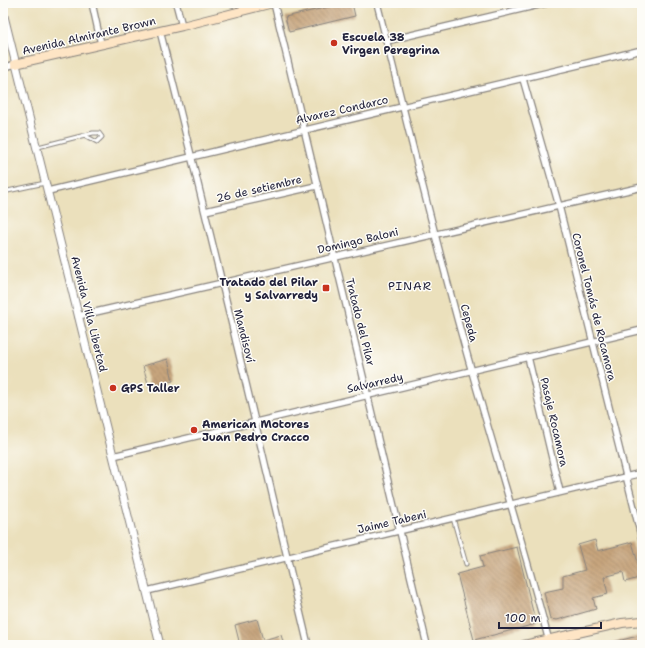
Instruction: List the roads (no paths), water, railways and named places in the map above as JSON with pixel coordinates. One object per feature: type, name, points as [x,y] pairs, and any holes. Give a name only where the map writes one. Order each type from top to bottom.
[{"type":"main road","name":"Avenida Almirante Brown","points":[[15,64],[182,26],[270,3]]},
{"type":"main road","points":[[524,645],[549,642],[622,623],[642,615]]},
{"type":"main road","points":[[622,623],[642,622]]},
{"type":"street","points":[[92,3],[101,44]]},
{"type":"street","points":[[176,3],[182,26]]},
{"type":"street","name":"Tratado del Pilar","points":[[270,3],[303,130],[368,395],[427,645]]},
{"type":"street","name":"Cepeda","points":[[377,3],[402,106],[472,372],[512,505],[549,642]]},
{"type":"street","points":[[386,40],[520,6],[547,3]]},
{"type":"street","name":"Avenida Villa Libertad","points":[[3,12],[44,183],[48,191],[160,645]]},
{"type":"street","name":"Mandisoví","points":[[160,31],[192,156],[308,645]]},
{"type":"street","name":"Alvarez Condarco","points":[[48,191],[642,50]]},
{"type":"street","name":"Avenida Almirante Brown","points":[[3,68],[15,64]]},
{"type":"street","name":"Coronel Tomás de Rocamora","points":[[523,79],[559,206],[642,540]]},
{"type":"street","name":"26 de setiembre","points":[[205,211],[316,186]]},
{"type":"street","name":"Domingo Baloni","points":[[78,316],[221,282],[642,187]]},
{"type":"street","name":"Salvarredy","points":[[113,456],[254,421],[472,372],[642,330]]},
{"type":"street","name":"Pasaje Rocamora","points":[[528,357],[560,492]]},
{"type":"street","name":"Jaime Tabeni","points":[[147,591],[400,530],[512,505],[642,472]]},
{"type":"lane","points":[[36,147],[84,135],[99,133],[102,137],[98,142],[84,135]]},
{"type":"lane","points":[[3,192],[44,183]]},
{"type":"lane","points":[[453,518],[466,564]]},
{"type":"place","name":"Escuela 38 Virgen Peregrina","points":[[334,43]]},
{"type":"place","name":"Tratado del Pilar y Salvarredy","points":[[326,288]]},
{"type":"place","name":"GPS Taller","points":[[113,388]]},
{"type":"place","name":"American Motores Juan Pedro Cracco","points":[[194,430]]},
{"type":"district","name":"PINAR","points":[[410,286]]}]
